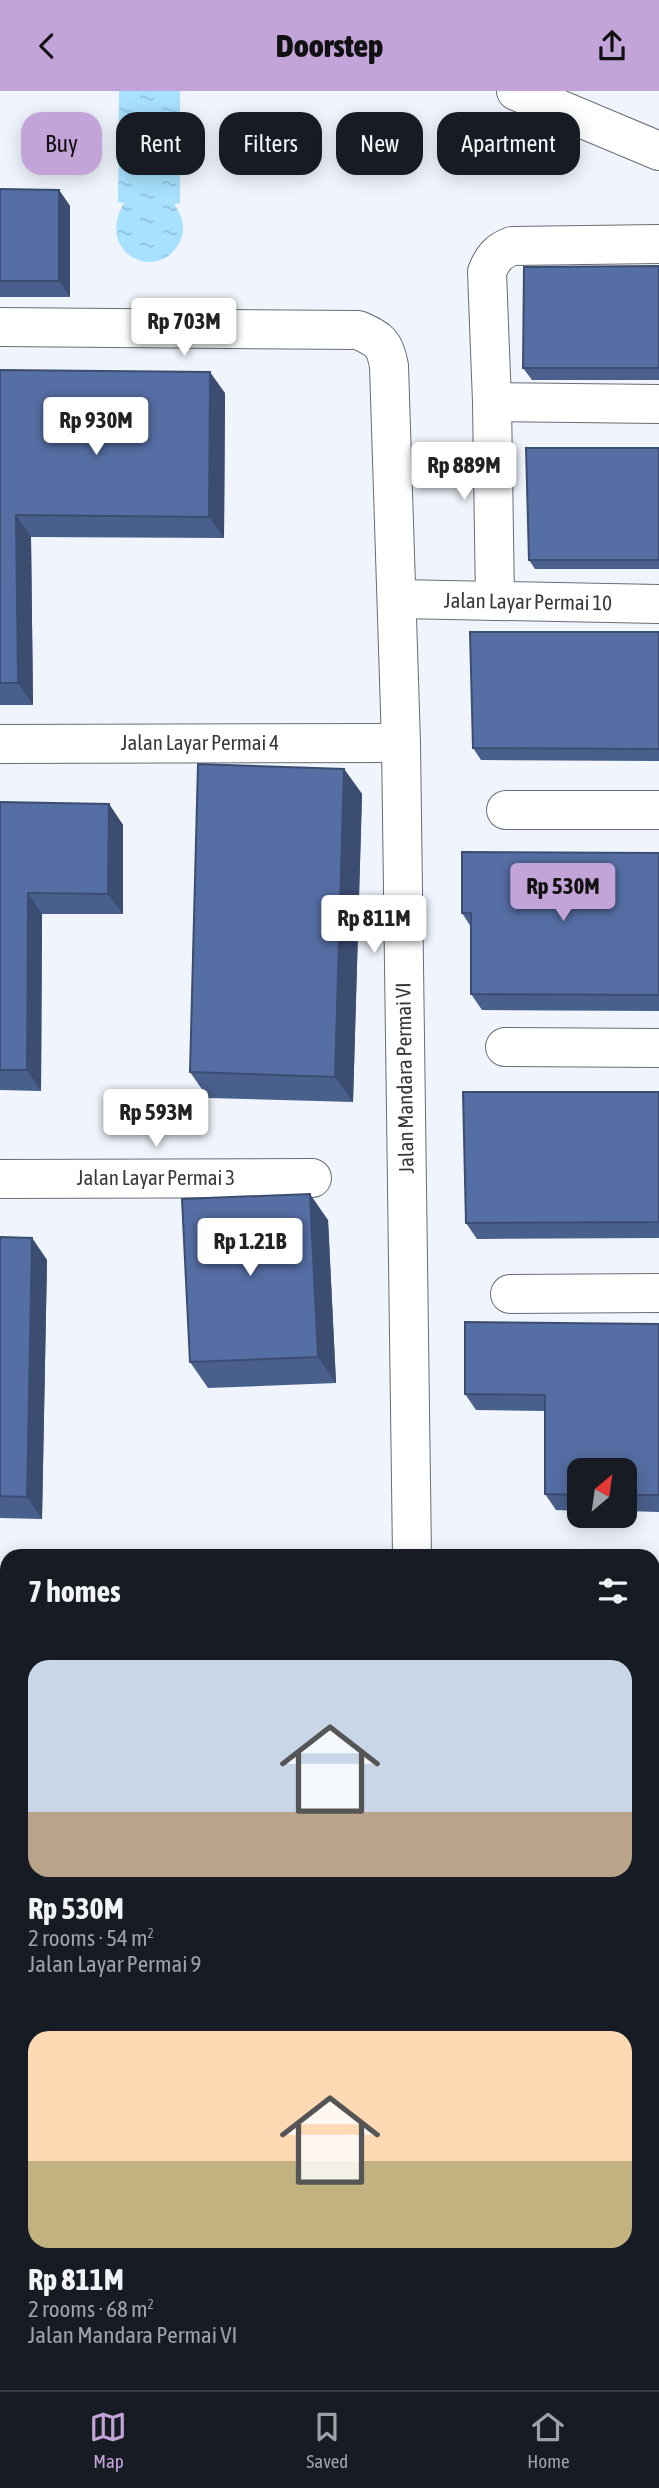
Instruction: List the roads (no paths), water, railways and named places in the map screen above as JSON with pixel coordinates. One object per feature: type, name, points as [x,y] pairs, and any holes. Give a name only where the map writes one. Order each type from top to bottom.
[{"type":"street","points":[[516,91],[659,151]]},
{"type":"street","points":[[495,601],[487,272],[493,259],[503,249],[512,246],[659,244]]},
{"type":"street","name":"Jalan Mandara Permai VI","points":[[0,327],[358,330],[373,336],[386,348],[389,366],[398,599],[412,1549]]},
{"type":"street","points":[[492,402],[659,404]]},
{"type":"street","name":"Jalan Layar Permai 10","points":[[398,599],[659,604]]},
{"type":"street","name":"Jalan Layar Permai 4","points":[[0,744],[401,743]]},
{"type":"street","points":[[506,810],[659,810]]},
{"type":"street","points":[[505,1047],[659,1048]]},
{"type":"street","name":"Jalan Layar Permai 3","points":[[0,1179],[312,1178]]},
{"type":"street","points":[[510,1294],[659,1293]]},
{"type":"water","points":[[119,91],[180,91],[180,112],[119,112]]},
{"type":"water","points":[[118,175],[180,175],[180,203],[174,204],[182,219],[183,229],[178,245],[168,256],[156,261],[143,261],[132,257],[122,248],[117,236],[117,220],[124,203],[118,202]]}]
